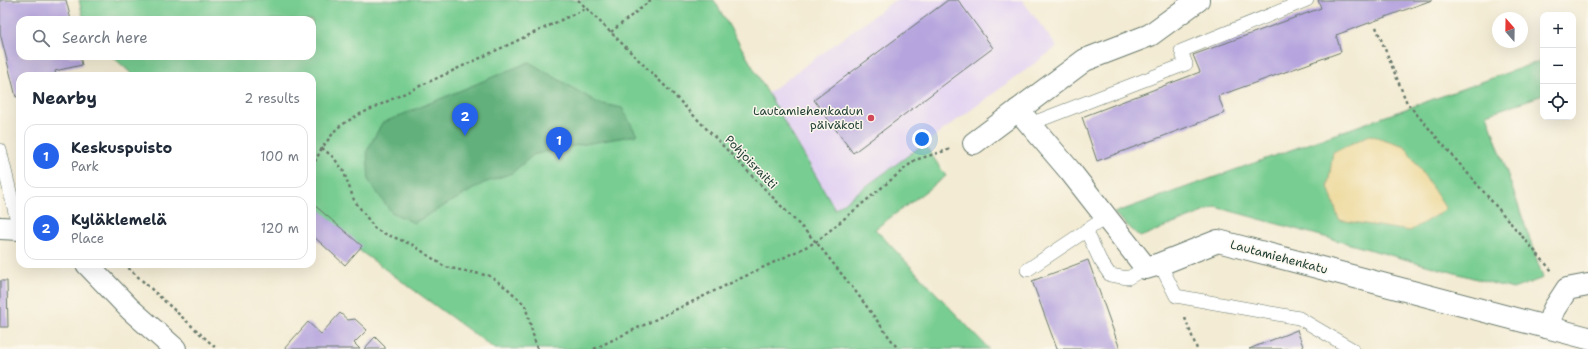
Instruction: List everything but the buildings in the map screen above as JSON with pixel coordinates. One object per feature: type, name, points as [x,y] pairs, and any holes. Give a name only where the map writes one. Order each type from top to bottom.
[{"type":"street","points":[[974,142],[1024,117],[1085,60],[1150,36],[1198,0]]},
{"type":"street","points":[[1024,117],[1070,171],[1105,218],[1153,266]]},
{"type":"street","name":"Lautamiehenkatu","points":[[1153,266],[1218,241],[1588,338]]},
{"type":"street","points":[[91,268],[130,309],[174,349]]},
{"type":"street","points":[[1547,327],[1554,309],[1567,289],[1588,285]]},
{"type":"lane","points":[[1024,117],[1186,64],[1181,51],[1308,0]]},
{"type":"lane","points":[[0,150],[13,229]]},
{"type":"lane","points":[[1027,270],[1105,218]]},
{"type":"lane","points":[[1086,230],[1100,260],[1110,275],[1128,278],[1153,266],[1176,296],[1299,318],[1352,349]]},
{"type":"path","name":"Pohjoisraitti","points":[[578,0],[816,242],[856,292],[898,349]]},
{"type":"path","points":[[611,32],[652,0]]},
{"type":"path","points":[[316,159],[322,148],[337,128],[356,116],[587,8]]},
{"type":"path","points":[[1376,28],[1407,103],[1567,289]]},
{"type":"path","points":[[594,349],[816,242],[915,160],[974,142]]},
{"type":"path","points":[[322,148],[333,157],[343,170],[354,200],[376,230],[413,245],[444,267],[490,276],[508,289],[525,306],[537,349]]},
{"type":"path","points":[[128,268],[217,349]]},
{"type":"path","points":[[1176,296],[1197,349]]},
{"type":"shaded area","name":"Lautamiehenkadun päiväkoti","points":[[895,0],[1022,0],[1057,47],[835,209],[768,93]]},
{"type":"green space","points":[[79,0],[714,0],[835,209],[924,144],[946,176],[875,229],[989,349],[495,349],[316,219],[316,72],[130,72],[116,60],[316,60],[316,16],[83,16]]},
{"type":"green space","points":[[1540,61],[1540,96],[1487,114],[1543,278],[1513,289],[1216,207],[1140,237],[1114,213]]},
{"type":"green space","points":[[529,62],[598,103],[622,108],[637,135],[556,149],[533,155],[512,173],[484,183],[414,223],[391,212],[369,181],[367,151],[382,123]]},
{"type":"sand","points":[[1370,135],[1405,146],[1446,209],[1410,231],[1339,220],[1328,186],[1333,152]]},
{"type":"place","name":"Lautamiehenkadun päiväkoti","points":[[871,118]]},
{"type":"place","name":"Kyläklemelä","points":[[465,136]]},
{"type":"place","name":"Keskuspuisto","points":[[559,160]]}]
